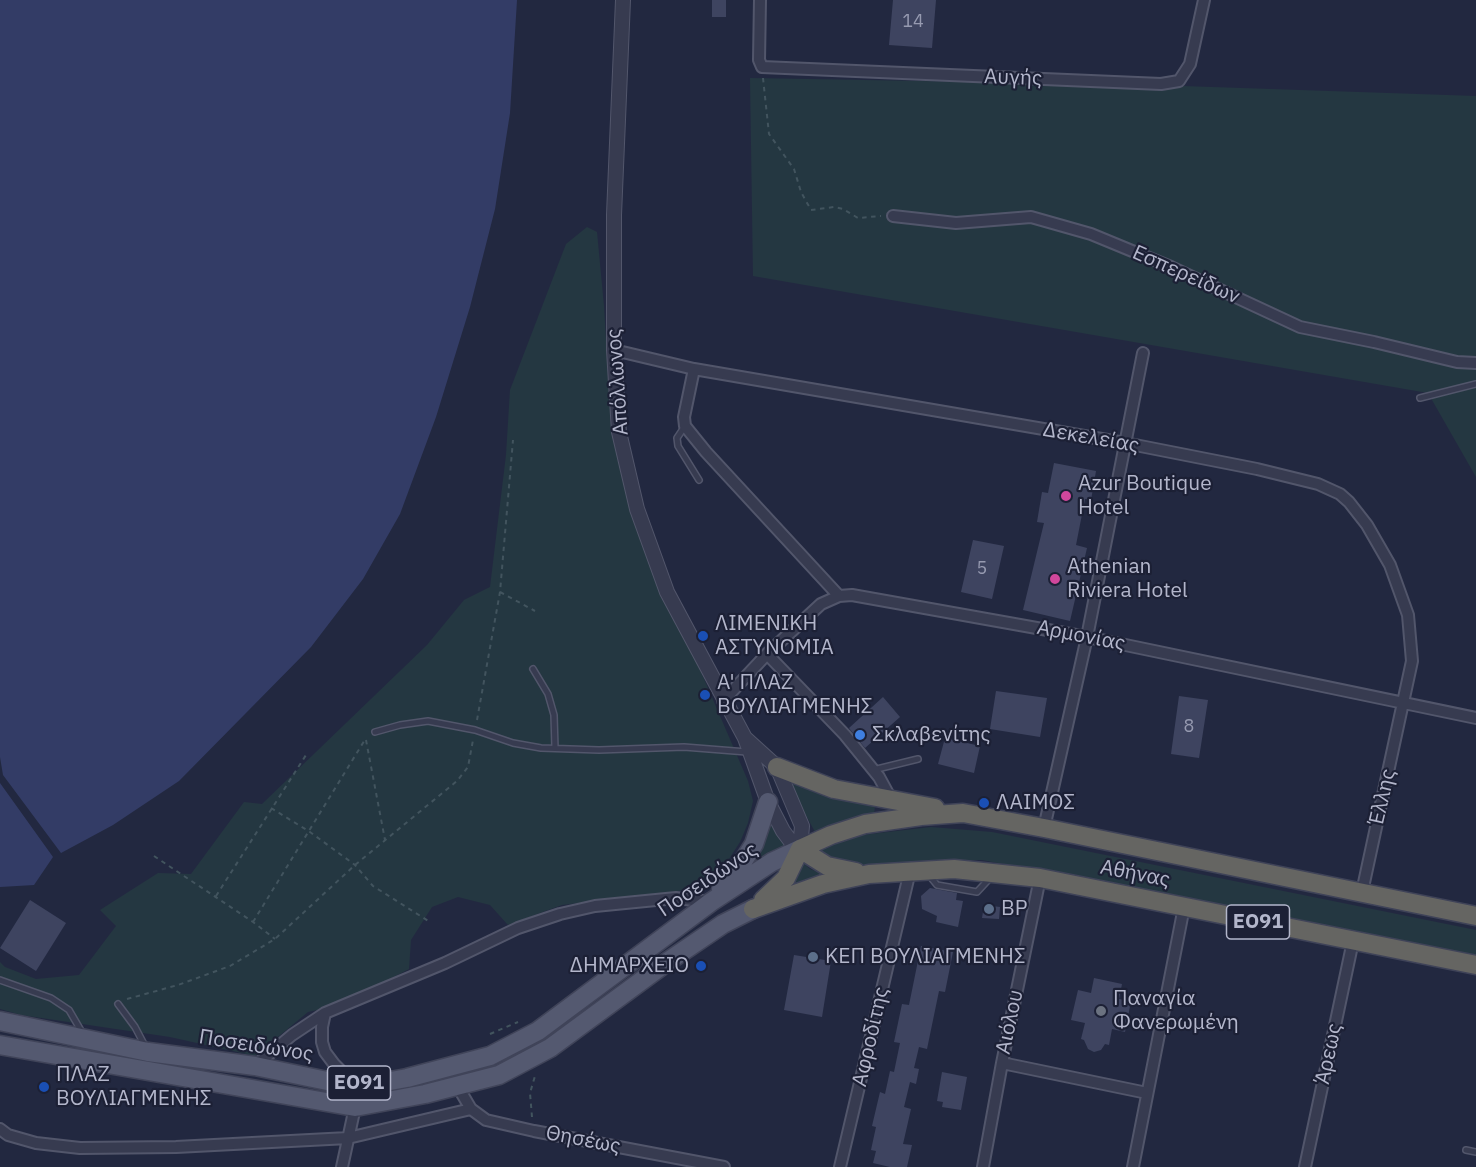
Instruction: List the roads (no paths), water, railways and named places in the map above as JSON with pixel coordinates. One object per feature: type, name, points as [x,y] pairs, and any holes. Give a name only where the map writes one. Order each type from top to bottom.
[{"type":"highway","points":[[777,767],[834,789],[963,813]]},
{"type":"highway","name":"Αθήνας","points":[[800,849],[831,835],[865,824],[963,813],[1476,916]]},
{"type":"highway","points":[[753,909],[786,878],[800,849],[827,866],[869,874]]},
{"type":"highway","name":"Αθήνας","points":[[783,897],[823,884],[869,874],[954,869],[1040,878],[1476,965]]},
{"type":"highway","name":"Ποσειδώνος","points":[[753,909],[783,897]]},
{"type":"main road","points":[[711,902],[754,844],[768,801]]},
{"type":"main road","name":"Ποσειδώνος","points":[[2,1021],[148,1052],[255,1066],[332,1082],[374,1084],[407,1078],[449,1068],[500,1051],[538,1031],[711,902],[772,862],[800,849]]},
{"type":"main road","name":"Ποσειδώνος","points":[[0,1042],[355,1107],[458,1087],[500,1075],[550,1047],[667,962],[723,924],[753,909]]},
{"type":"street","name":"Απόλλωνος","points":[[623,0],[614,215],[614,350],[619,432],[637,509],[668,592],[723,701],[745,738]]},
{"type":"street","name":"Αυγής","points":[[760,0],[759,60],[762,67],[1161,84],[1179,81],[1190,64],[1204,0]]},
{"type":"street","name":"Εσπερείδων","points":[[893,216],[956,223],[1031,217],[1091,234],[1161,262],[1300,327],[1457,362],[1476,363]]},
{"type":"street","name":"Δεκελείας","points":[[614,350],[694,369],[1125,443],[1257,469],[1318,484],[1340,494],[1349,501],[1367,525],[1390,565],[1408,615],[1412,661],[1404,702]]},
{"type":"street","points":[[1044,828],[1087,637],[1143,352]]},
{"type":"street","points":[[694,369],[684,417],[685,426],[706,452],[839,596],[821,604],[767,654],[723,701]]},
{"type":"street","name":"Αρμονίας","points":[[839,596],[852,595],[1087,637],[1476,718]]},
{"type":"street","points":[[767,654],[845,735],[873,770],[892,801]]},
{"type":"street","name":"Έλλης","points":[[1362,892],[1404,702]]},
{"type":"street","points":[[745,738],[768,801],[783,831],[800,849]]},
{"type":"street","points":[[745,738],[777,767],[802,826],[800,849]]},
{"type":"street","name":"Αφροδίτης","points":[[840,1167],[917,871]]},
{"type":"street","name":"Αιόλου","points":[[983,1167],[1040,878]]},
{"type":"street","points":[[255,1066],[292,1035],[325,1013],[445,963],[518,928],[560,914],[596,906],[676,898],[711,902]]},
{"type":"street","points":[[1133,1167],[1184,907]]},
{"type":"street","name":"Άρεως","points":[[1305,1167],[1353,941]]},
{"type":"street","points":[[325,1013],[322,1027],[325,1052],[334,1065],[353,1083]]},
{"type":"street","points":[[0,1042],[2,1021]]},
{"type":"street","points":[[1002,1063],[1147,1093]]},
{"type":"street","points":[[0,1129],[8,1135],[36,1143],[80,1148],[165,1147],[348,1138],[471,1109],[458,1087]]},
{"type":"street","points":[[342,1167],[355,1107]]},
{"type":"street","name":"Θησέως","points":[[471,1109],[486,1120],[722,1167]]},
{"type":"lane","points":[[1420,398],[1476,384]]},
{"type":"lane","points":[[685,426],[677,438],[678,446],[699,480]]},
{"type":"lane","points":[[533,669],[548,694],[554,715],[555,748]]},
{"type":"lane","points":[[375,732],[400,724],[428,721],[475,730],[513,743],[555,748],[599,750],[684,747],[743,750],[752,753]]},
{"type":"lane","points":[[873,770],[918,759]]},
{"type":"lane","points":[[0,980],[51,998],[69,1010],[86,1039]]},
{"type":"lane","points":[[118,1004],[135,1027],[148,1052]]},
{"type":"lane","points":[[1466,1150],[1476,1152]]},
{"type":"water","points":[[0,0],[517,0],[510,113],[495,209],[470,307],[436,417],[400,514],[363,579],[311,647],[179,781],[113,825],[61,853],[3,775],[0,757]]},
{"type":"water","points":[[0,783],[53,857],[34,885],[0,887]]},
{"type":"place","name":"Azur Boutique Hotel","points":[[1066,496]]},
{"type":"place","name":"Athenian Riviera Hotel","points":[[1055,579]]},
{"type":"place","name":"ΛΙΜΕΝΙΚΗ ΑΣΤΥΝΟΜΙΑ","points":[[703,636]]},
{"type":"place","name":"Α' ΠΛΑΖ ΒΟΥΛΙΑΓΜΕΝΗΣ","points":[[705,695]]},
{"type":"place","name":"Σκλαβενίτης","points":[[860,735]]},
{"type":"place","name":"ΛΑΙΜΟΣ","points":[[984,803]]},
{"type":"place","name":"BP","points":[[989,909]]},
{"type":"place","name":"ΚΕΠ ΒΟΥΛΙΑΓΜΕΝΗΣ","points":[[813,957]]},
{"type":"place","name":"ΔΗΜΑΡΧΕΙΟ","points":[[701,966]]},
{"type":"place","name":"Παναγία Φανερωμένη","points":[[1101,1011]]},
{"type":"place","name":"ΠΛΑΖ ΒΟΥΛΙΑΓΜΕΝΗΣ","points":[[44,1087]]}]
